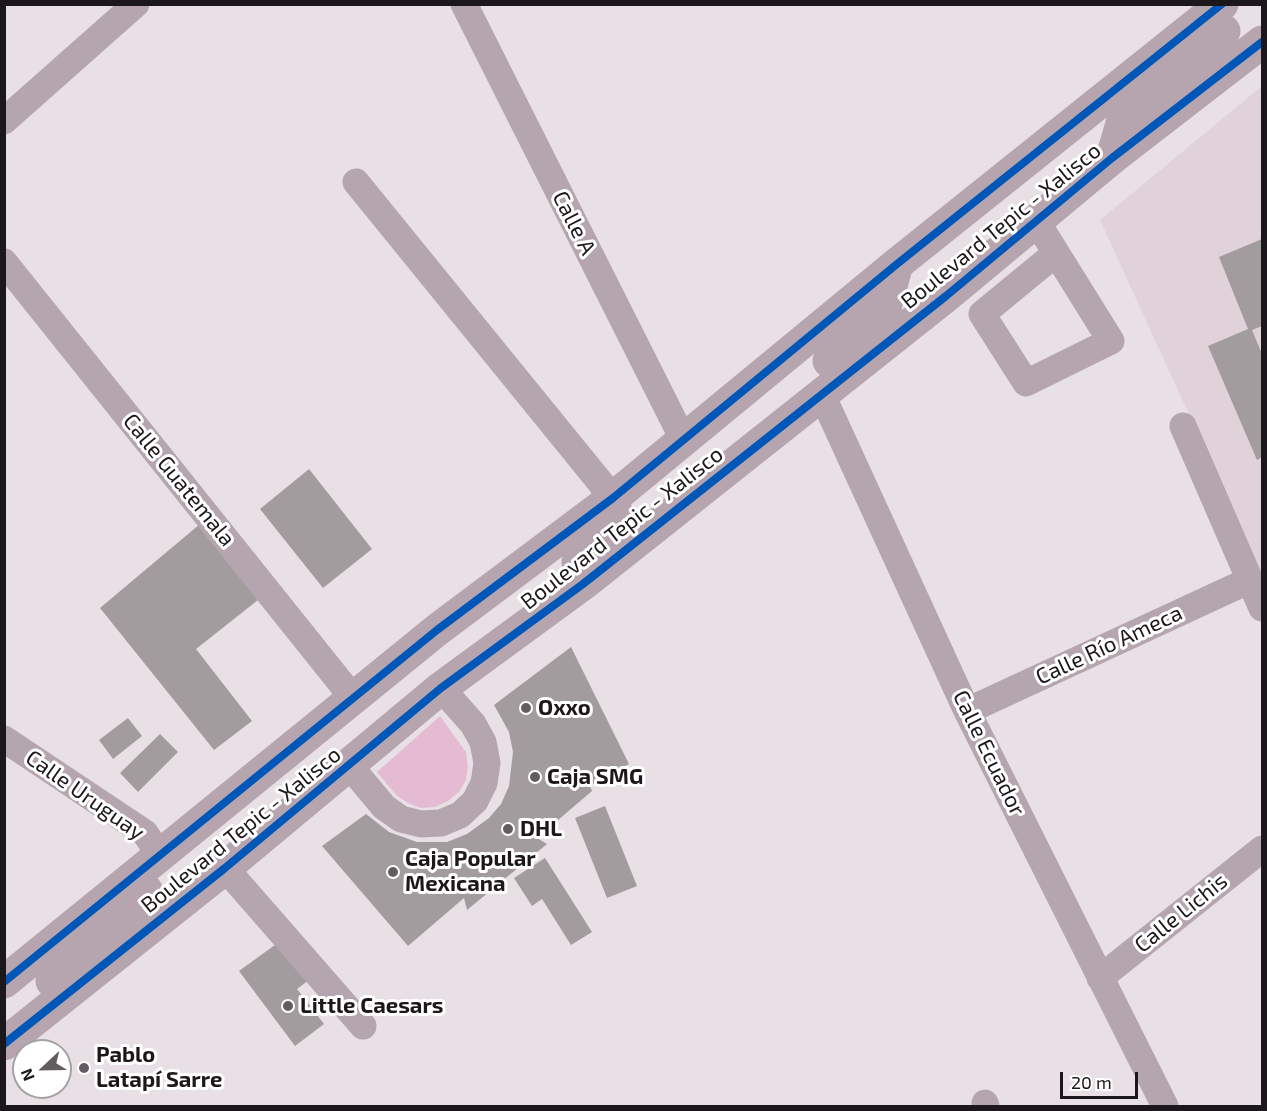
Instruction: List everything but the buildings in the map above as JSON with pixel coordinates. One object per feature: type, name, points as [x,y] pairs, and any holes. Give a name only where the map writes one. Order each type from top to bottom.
[{"type":"main road","name":"Boulevard Tepic - Xalisco","points":[[4,982],[161,857],[437,630],[613,498],[684,441],[897,264],[1222,4]]},
{"type":"main road","points":[[1112,158],[1125,113],[1234,23],[1243,4]]},
{"type":"main road","name":"Boulevard Tepic - Xalisco","points":[[4,1044],[225,868],[441,688],[583,584],[946,296],[1035,219],[1263,42]]},
{"type":"main road","points":[[822,394],[824,365],[883,315],[897,264]]},
{"type":"main road","points":[[583,584],[578,562],[581,554],[672,469],[684,441]]},
{"type":"main road","points":[[349,765],[344,741],[345,726],[351,716],[428,660],[436,646],[437,630]]},
{"type":"main road","points":[[4,1036],[22,1008],[143,897],[161,857]]},
{"type":"street","points":[[4,121],[136,4]]},
{"type":"street","name":"Calle A","points":[[464,4],[684,441]]},
{"type":"street","points":[[356,182],[613,498]]},
{"type":"street","points":[[946,296],[982,314],[1026,383],[1110,341],[1035,219]]},
{"type":"street","points":[[982,314],[1055,254]]},
{"type":"street","name":"Calle Guatemala","points":[[4,261],[353,698]]},
{"type":"street","name":"Calle Ecuador","points":[[822,394],[968,711],[1165,1107]]},
{"type":"street","points":[[1183,426],[1263,608]]},
{"type":"street","name":"Calle Río Ameca","points":[[968,711],[1250,580]]},
{"type":"street","points":[[349,765],[384,807],[401,819],[421,824],[441,823],[460,815],[475,801],[480,792],[487,763],[483,742],[473,724],[441,688]]},
{"type":"street","name":"Calle Uruguay","points":[[4,739],[145,833],[161,857]]},
{"type":"street","name":"Calle Lichis","points":[[1100,978],[1263,849]]},
{"type":"street","points":[[225,868],[363,1026]]},
{"type":"shaded area","points":[[1262,86],[1262,574],[1100,220]]},
{"type":"shaded area","points":[[440,716],[466,752],[468,766],[466,780],[459,792],[448,801],[435,807],[421,808],[396,795],[377,772]]},
{"type":"cycle path","points":[[4,982],[437,630],[613,498],[897,264],[1222,4]]},
{"type":"cycle path","points":[[4,1044],[225,868],[441,688],[583,584],[946,296],[1112,158],[1262,42]]},
{"type":"place","name":"Oxxo","points":[[526,708]]},
{"type":"place","name":"Caja SMG","points":[[535,777]]},
{"type":"place","name":"DHL","points":[[508,829]]},
{"type":"place","name":"Caja Popular Mexicana","points":[[393,872]]},
{"type":"place","name":"Little Caesars","points":[[288,1006]]},
{"type":"place","name":"Pablo Latapí Sarre","points":[[84,1068]]}]
